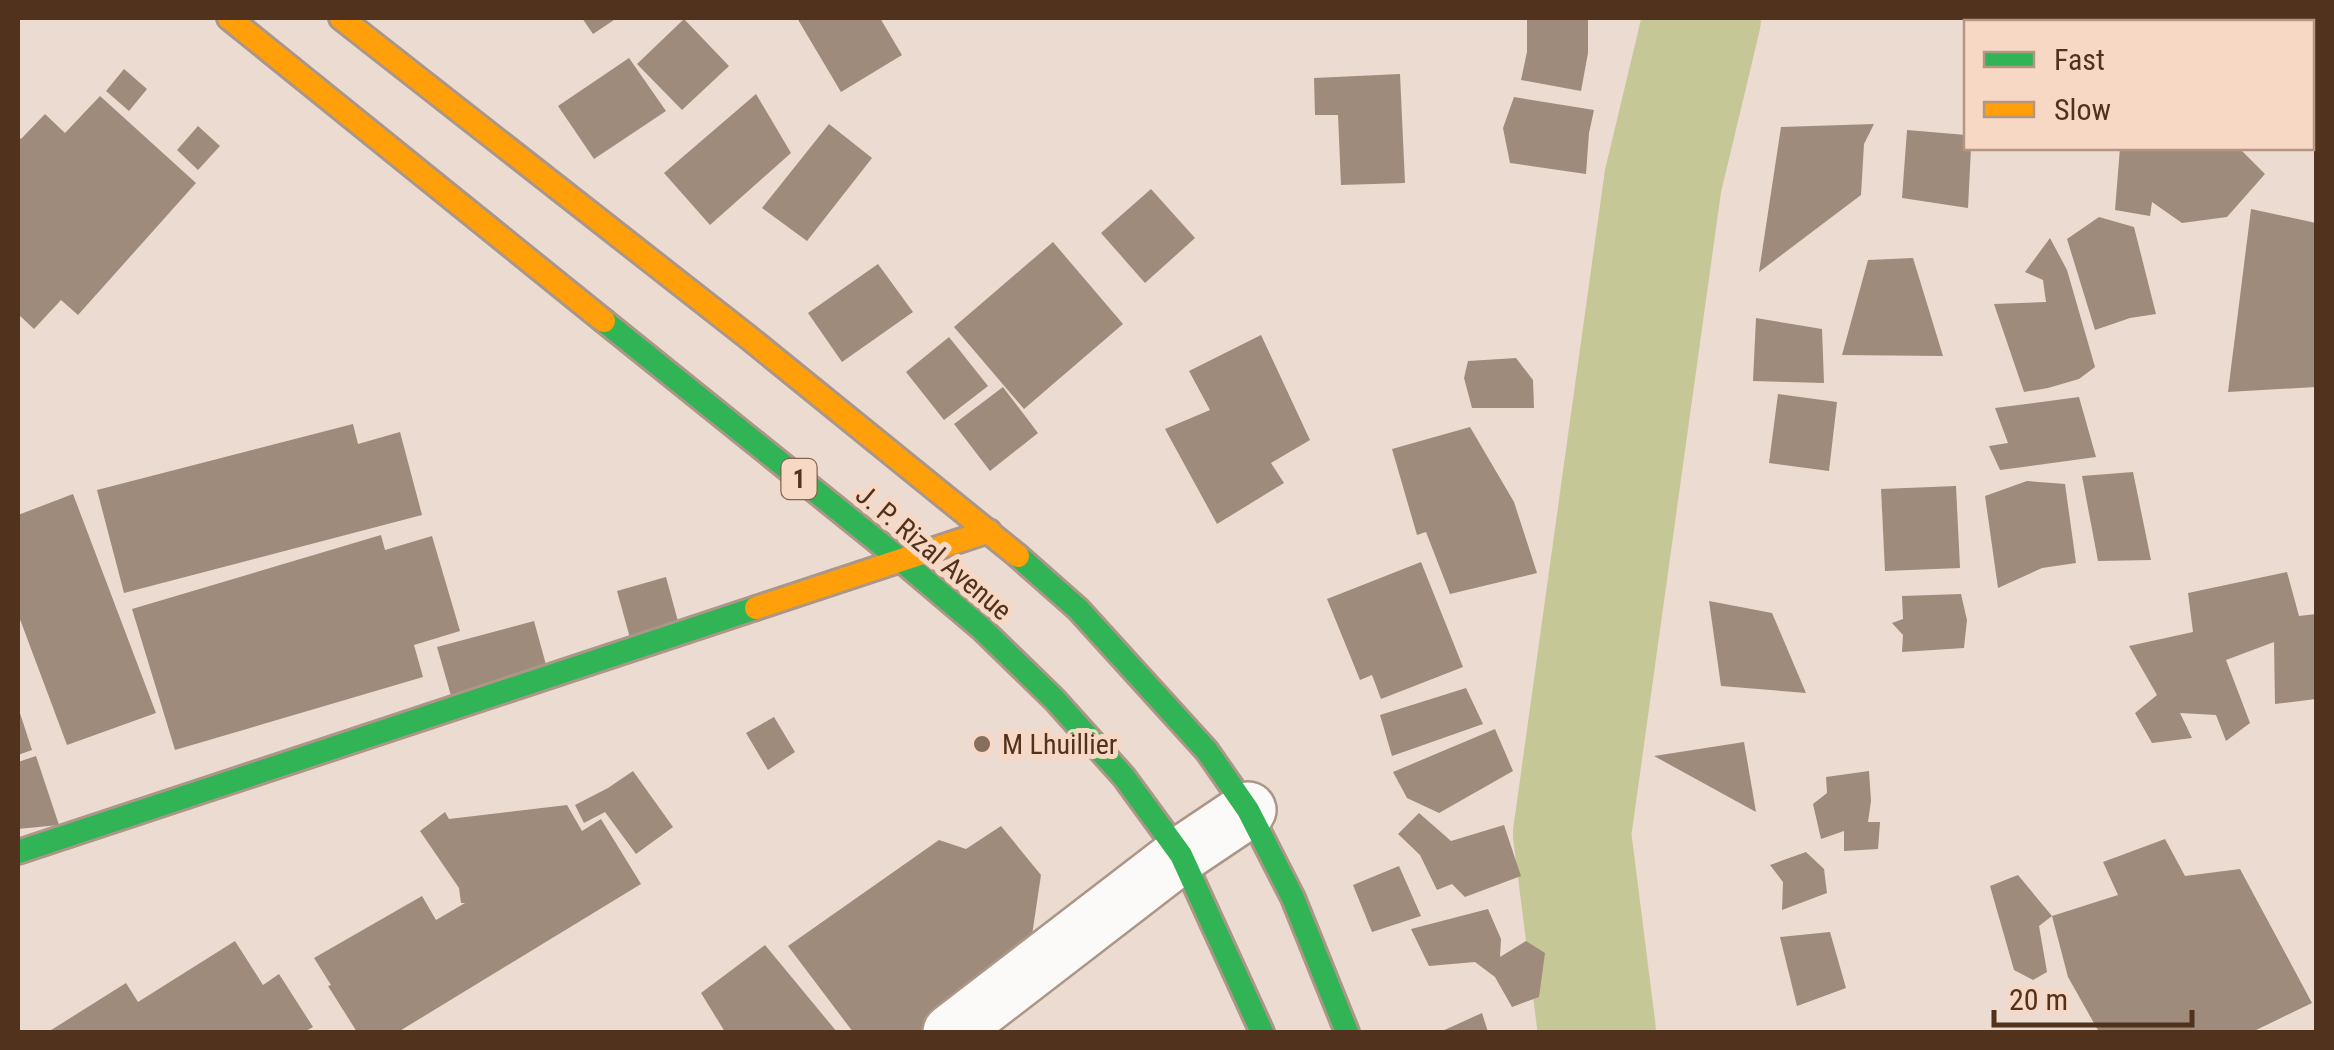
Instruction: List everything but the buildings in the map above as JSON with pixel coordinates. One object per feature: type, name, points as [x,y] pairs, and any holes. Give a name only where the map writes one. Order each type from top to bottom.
[{"type":"main road","name":"J. P. Rizal Avenue","points":[[229,18],[902,561],[981,628],[1055,700],[1124,778],[1181,854],[1262,1032]]},
{"type":"main road","name":"J. P. Rizal Avenue","points":[[341,18],[989,531],[1078,609],[1208,750],[1248,810],[1294,898],[1348,1032]]},
{"type":"main road","points":[[18,852],[989,531]]},
{"type":"street","points":[[951,1032],[1181,854],[1248,810]]},
{"type":"waterway","points":[[1597,1032],[1572,834],[1663,181],[1702,18]]},
{"type":"traffic: fast","points":[[604,321],[902,561],[981,628],[1055,700],[1124,777],[1181,855],[1262,1032]]},
{"type":"traffic: fast","points":[[1018,556],[1078,609],[1207,751],[1248,810],[1293,898],[1347,1032]]},
{"type":"traffic: fast","points":[[18,852],[756,608]]},
{"type":"traffic: slow","points":[[229,18],[604,321]]},
{"type":"traffic: slow","points":[[341,18],[748,337],[1018,556]]},
{"type":"traffic: slow","points":[[756,608],[989,531]]},
{"type":"place","name":"M Lhuillier","points":[[982,744]]}]
